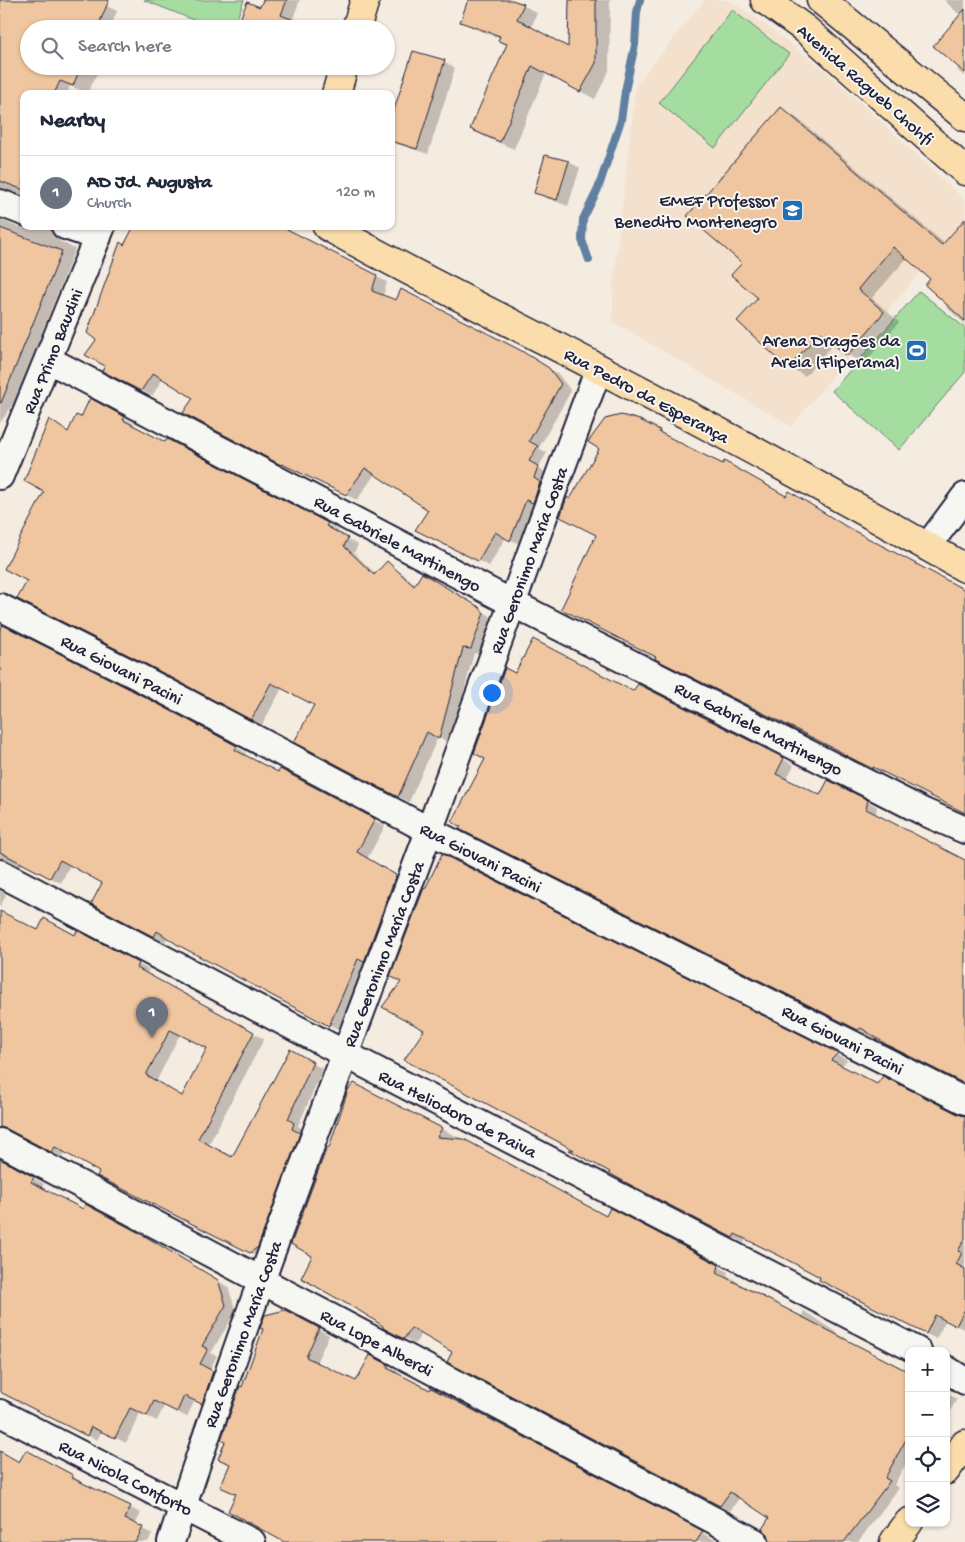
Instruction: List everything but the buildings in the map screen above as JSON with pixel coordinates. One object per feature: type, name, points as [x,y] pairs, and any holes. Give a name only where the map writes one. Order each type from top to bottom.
[{"type":"main road","points":[[359,20],[365,0]]},
{"type":"main road","name":"Avenida Ragueb Chohfi","points":[[764,0],[805,29],[965,171]]},
{"type":"main road","name":"Avenida Ragueb Chohfi","points":[[821,0],[965,118]]},
{"type":"main road","points":[[337,90],[341,75]]},
{"type":"main road","name":"Rua Pedro da Esperança","points":[[334,230],[372,252],[599,368],[853,505],[965,568]]},
{"type":"main road","points":[[950,1465],[965,1444]]},
{"type":"main road","points":[[894,1542],[905,1527]]},
{"type":"street","points":[[0,203],[20,210]]},
{"type":"street","name":"Rua Primo Baudini","points":[[0,476],[100,232]]},
{"type":"street","name":"Rua Gabriele Martinengo","points":[[49,360],[512,603],[915,807],[965,830]]},
{"type":"street","name":"Rua Geronimo Maria Costa","points":[[171,1542],[261,1280],[430,831],[599,368]]},
{"type":"street","points":[[927,547],[965,496]]},
{"type":"street","name":"Rua Giovani Pacini","points":[[0,607],[135,675],[430,831],[965,1101]]},
{"type":"street","name":"Rua Heliodoro de Paiva","points":[[0,873],[910,1347]]},
{"type":"street","name":"Rua Lope Alberdi","points":[[0,1142],[755,1542]]},
{"type":"street","points":[[950,1372],[965,1381]]},
{"type":"street","name":"Rua Nicola Conforto","points":[[0,1413],[252,1542]]},
{"type":"shaded area","name":"EMEF Professor Benedito Montenegro","points":[[704,0],[729,0],[824,69],[965,200],[965,219],[791,426],[613,322],[613,287],[636,85]]},
{"type":"green space","points":[[144,0],[244,0],[236,20],[194,20]]},
{"type":"green space","points":[[732,10],[789,54],[715,148],[659,103]]},
{"type":"green space","name":"Arena Dragões da Areia (Fliperama)","points":[[919,291],[965,328],[965,372],[899,450],[832,391]]},
{"type":"waterway","points":[[589,260],[582,240],[583,219],[598,189],[621,120],[635,45],[637,12],[640,0]]},
{"type":"place","name":"EMEF Professor Benedito Montenegro","points":[[793,210]]},
{"type":"place","name":"Arena Dragões da Areia (Fliperama)","points":[[916,350]]},
{"type":"place","name":"AD Jd. Augusta","points":[[152,1038]]}]
